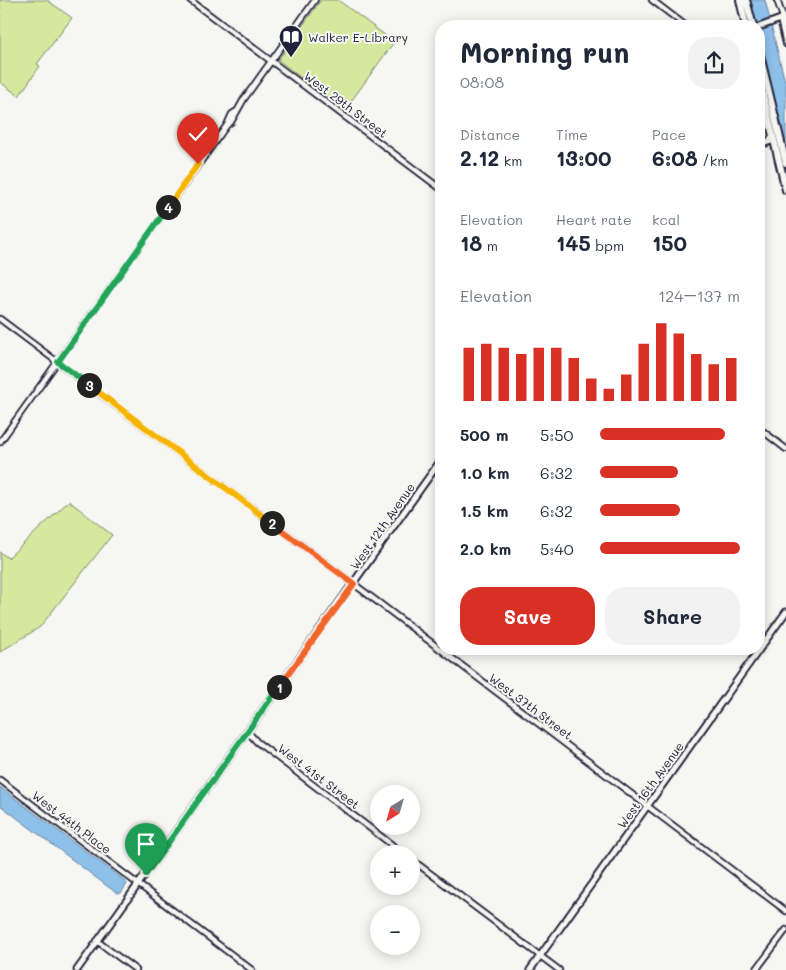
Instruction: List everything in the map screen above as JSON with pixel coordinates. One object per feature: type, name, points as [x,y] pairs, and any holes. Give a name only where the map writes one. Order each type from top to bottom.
[{"type":"highway","points":[[740,0],[745,20]]},
{"type":"highway","points":[[746,0],[751,20]]},
{"type":"highway","points":[[765,76],[786,164]]},
{"type":"highway","points":[[765,103],[786,190]]},
{"type":"highway","points":[[765,143],[770,141],[773,136]]},
{"type":"highway","points":[[777,152],[786,164]]},
{"type":"main road","points":[[765,25],[781,18]]},
{"type":"main road","name":"West 12th Avenue","points":[[77,970],[435,469]]},
{"type":"main road","name":"West 16th Avenue","points":[[765,641],[786,612]]},
{"type":"main road","name":"West 16th Avenue","points":[[530,970],[755,655]]},
{"type":"street","name":"West 29th Street","points":[[190,0],[435,184]]},
{"type":"street","points":[[0,442],[315,0]]},
{"type":"street","points":[[652,0],[678,20]]},
{"type":"street","points":[[777,0],[786,44]]},
{"type":"street","points":[[781,18],[786,26]]},
{"type":"street","name":"West 37th Street","points":[[0,319],[435,646]]},
{"type":"street","points":[[765,432],[786,448]]},
{"type":"street","name":"West 37th Street","points":[[447,655],[786,911]]},
{"type":"street","name":"West 41st Street","points":[[247,731],[257,742],[392,845]]},
{"type":"street","name":"West 44th Place","points":[[0,780],[252,970]]},
{"type":"street","points":[[420,866],[559,970]]},
{"type":"street","points":[[756,970],[786,930]]},
{"type":"street","points":[[97,941],[136,970]]},
{"type":"street","points":[[241,970],[245,965]]},
{"type":"green space","points":[[0,0],[47,0],[72,18],[37,64],[40,66],[19,96],[0,82]]},
{"type":"green space","points":[[321,0],[338,0],[394,42],[344,111],[278,60]]},
{"type":"green space","points":[[69,501],[112,535],[40,627],[0,652],[0,552],[8,558]]},
{"type":"water","points":[[751,0],[765,0],[786,86],[786,151],[765,62],[765,20],[756,20]]},
{"type":"water","points":[[0,787],[125,881],[127,884],[121,893],[117,893],[107,886],[0,805]]},
{"type":"place","name":"Walker E-Library","points":[[291,58]]},
{"type":"route","points":[[146,874],[354,584],[58,362],[198,164]]}]
